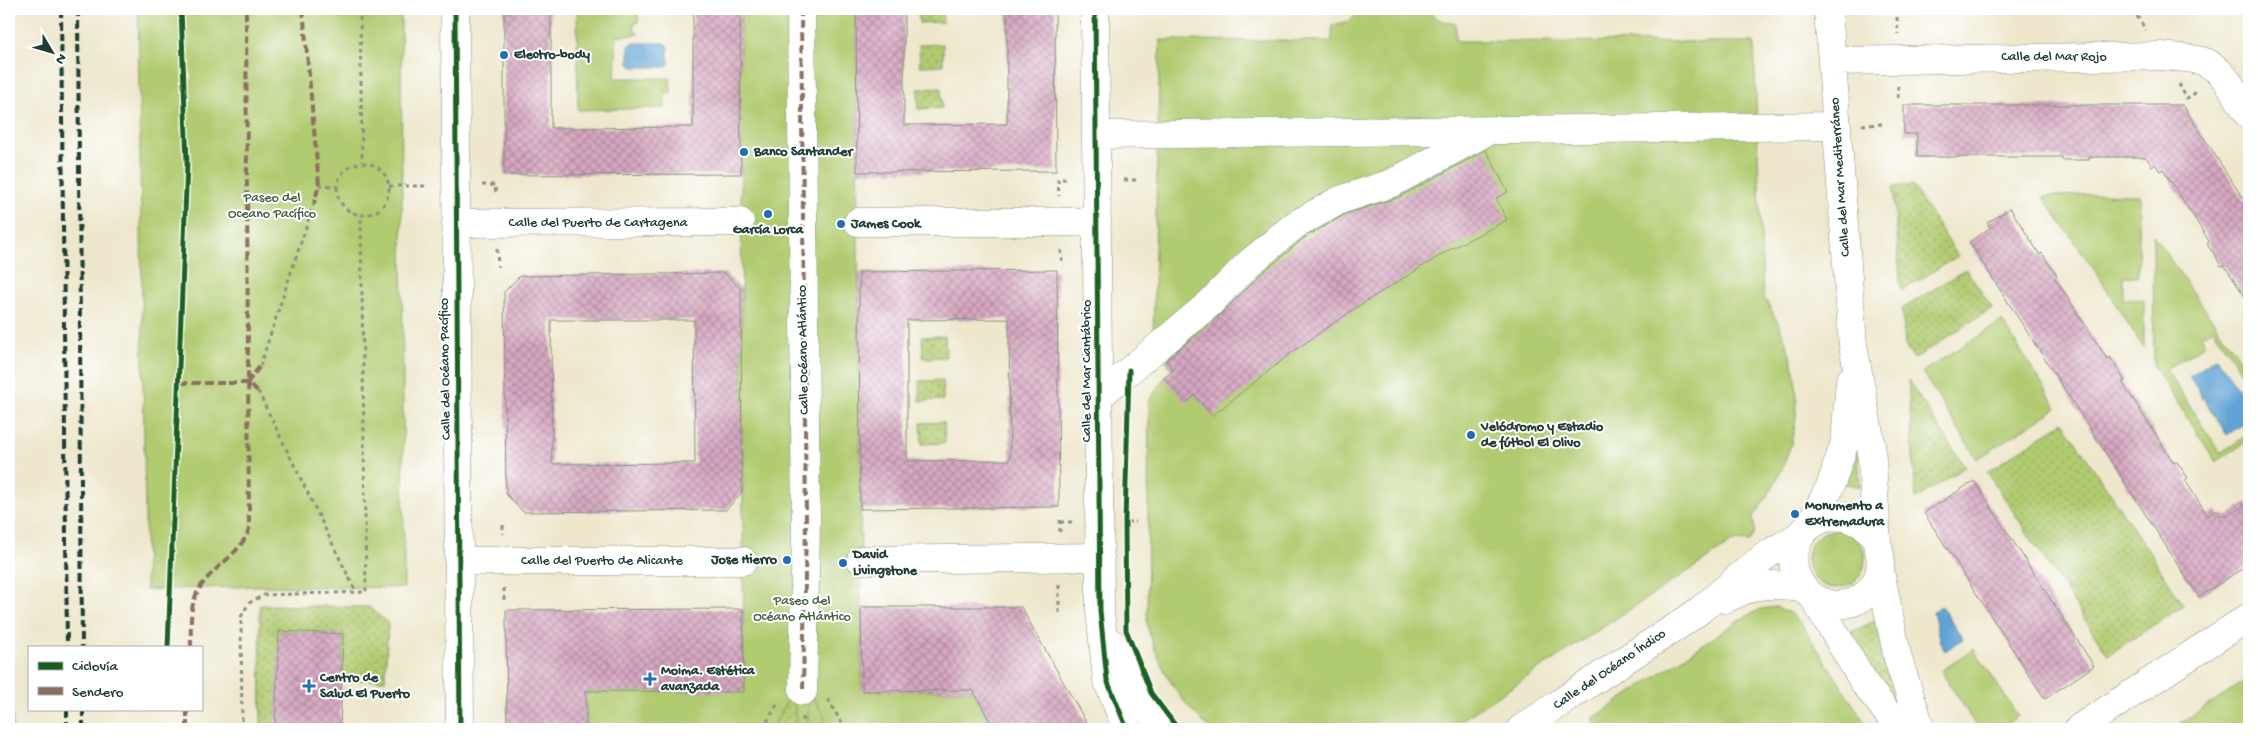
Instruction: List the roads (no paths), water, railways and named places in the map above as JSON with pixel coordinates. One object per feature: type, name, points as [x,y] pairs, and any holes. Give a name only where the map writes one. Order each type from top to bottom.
[{"type":"street","name":"Calle del Océano Pacífico","points":[[455,9],[460,729]]},
{"type":"street","name":"Calle Océano Atlántico","points":[[801,9],[806,522],[803,691]]},
{"type":"street","name":"Calle del Mar Cantábrico","points":[[1095,9],[1100,611],[1107,680],[1127,729]]},
{"type":"street","name":"Calle del Mar Mediterráneo","points":[[1828,9],[1853,345],[1871,444],[1877,541]]},
{"type":"street","name":"Calle del Mar Rojo","points":[[1832,61],[2163,56],[2198,60],[2213,66],[2222,74],[2249,116]]},
{"type":"street","points":[[1096,135],[1837,126]]},
{"type":"street","points":[[1098,396],[1209,304],[1248,264],[1295,224],[1340,200],[1392,183],[1488,130]]},
{"type":"street","name":"Calle del Puerto de Cartagena","points":[[456,222],[740,222]]},
{"type":"street","points":[[858,222],[1097,222]]},
{"type":"street","name":"Calle del Mar Mediterráneo","points":[[1806,530],[1830,487],[1845,442],[1853,345]]},
{"type":"street","points":[[1900,729],[1865,684],[1794,570],[1793,560],[1797,542],[1806,530],[1820,520],[1833,517],[1859,522],[1869,530],[1877,541],[1881,556],[1880,571],[1898,659],[1920,729]]},
{"type":"street","name":"Calle del Océano Índico","points":[[1521,729],[1699,611],[1766,555],[1806,530]]},
{"type":"street","points":[[861,560],[1100,557]]},
{"type":"street","name":"Calle del Puerto de Alicante","points":[[460,561],[743,561]]},
{"type":"street","points":[[1808,593],[1826,604],[1854,601],[1865,594],[1874,584],[1880,571]]},
{"type":"street","name":"Calle del Océano Índico","points":[[1699,611],[1751,586],[1775,584],[1808,593]]},
{"type":"street","name":"Calle del Mar Cantábrico","points":[[1100,611],[1124,673],[1161,729]]},
{"type":"street","points":[[2078,729],[2249,617]]},
{"type":"water","points":[[632,43],[665,43],[668,47],[669,64],[665,67],[632,67],[629,64],[629,47]]},
{"type":"water","points":[[2217,357],[2249,406],[2249,420],[2227,435],[2189,376]]},
{"type":"water","points":[[1941,606],[1963,639],[1945,651],[1940,643],[1933,612]]},
{"type":"railway","points":[[61,9],[67,646]]},
{"type":"railway","points":[[78,9],[82,646]]},
{"type":"railway","points":[[67,710],[67,729]]},
{"type":"railway","points":[[83,710],[83,729]]},
{"type":"place","name":"Electro-body","points":[[504,55]]},
{"type":"place","name":"Banco Santander","points":[[744,152]]},
{"type":"place","name":"García Lorca","points":[[768,214]]},
{"type":"place","name":"James Cook","points":[[841,224]]},
{"type":"place","name":"Velódromo y Estadio de fútbol El Olivo","points":[[1471,435]]},
{"type":"place","name":"Monumento a Extremadura","points":[[1795,514]]},
{"type":"place","name":"Jose Hierro","points":[[787,560]]},
{"type":"place","name":"David Livingstone","points":[[843,563]]},
{"type":"place","name":"Moima. Estética avanzada","points":[[650,679]]},
{"type":"place","name":"Centro de Salud El Puerto","points":[[309,686]]},
{"type":"park label","name":"Paseo del Oceano Pacífico","points":[[272,206]]},
{"type":"park label","name":"Paseo del Océano Atlántico","points":[[802,610]]}]
